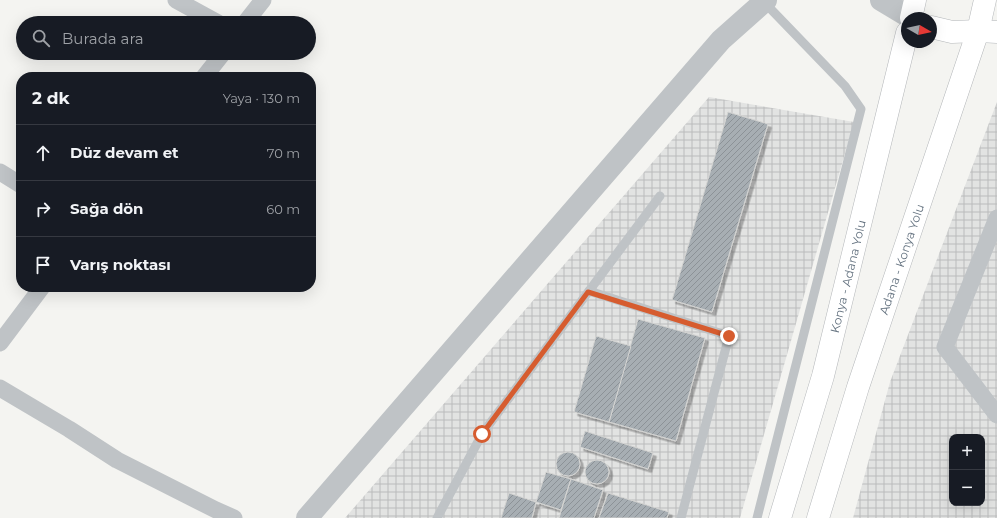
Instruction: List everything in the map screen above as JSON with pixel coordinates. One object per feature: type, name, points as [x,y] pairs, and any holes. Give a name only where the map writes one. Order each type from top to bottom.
[{"type":"highway","points":[[912,12],[915,0]]},
{"type":"highway","name":"Adana - Konya Yolu","points":[[818,518],[858,387],[987,31],[985,0]]},
{"type":"highway","points":[[937,28],[952,32],[987,31]]},
{"type":"highway","name":"Konya - Adana Yolu","points":[[780,518],[823,376],[903,48]]},
{"type":"street","points":[[176,0],[205,16]]},
{"type":"street","points":[[250,16],[263,0]]},
{"type":"street","points":[[881,0],[901,12]]},
{"type":"street","points":[[307,518],[721,40],[765,1]]},
{"type":"street","points":[[208,72],[217,60]]},
{"type":"street","points":[[0,172],[16,182]]},
{"type":"street","points":[[997,218],[945,347],[997,415]]},
{"type":"street","points":[[0,343],[38,292]]},
{"type":"street","points":[[0,388],[69,429],[116,460],[234,518]]},
{"type":"lane","points":[[757,518],[860,109],[846,86],[765,1]]},
{"type":"lane","points":[[437,518],[482,434],[660,196]]},
{"type":"lane","points":[[588,292],[729,336],[681,518]]},
{"type":"shaded area","points":[[709,97],[854,122],[740,518],[345,518]]},
{"type":"shaded area","points":[[997,102],[997,518],[853,518],[890,382]]},
{"type":"building","points":[[728,112],[768,124],[712,312],[672,300]]},
{"type":"building","points":[[638,319],[705,338],[676,441],[609,422]]},
{"type":"building","points":[[596,336],[631,346],[609,422],[574,412]]},
{"type":"building","points":[[585,431],[653,453],[648,469],[580,447]]},
{"type":"building","points":[[568,452],[573,453],[579,459],[579,469],[573,475],[568,476],[563,475],[557,469],[556,464],[557,459],[563,453]]},
{"type":"building","points":[[597,460],[602,461],[608,467],[608,477],[602,483],[597,484],[592,483],[586,477],[585,472],[586,467],[592,461]]},
{"type":"building","points":[[546,472],[571,479],[561,510],[536,502]]},
{"type":"building","points":[[571,479],[603,490],[594,518],[559,518]]},
{"type":"building","points":[[509,493],[536,502],[532,518],[501,518]]},
{"type":"building","points":[[608,493],[669,512],[667,518],[599,518]]},
{"type":"route","points":[[482,434],[588,292],[729,336]]}]
